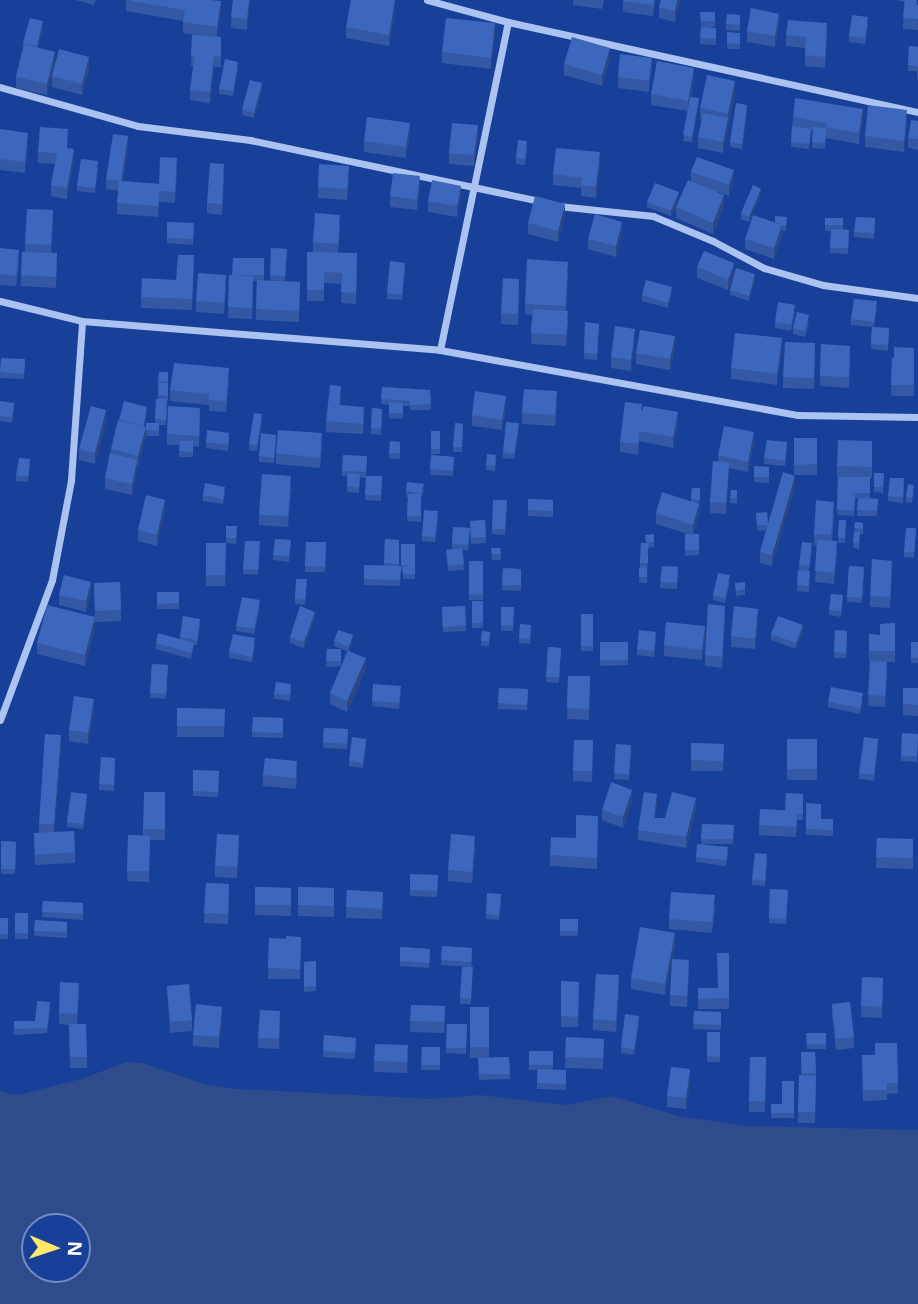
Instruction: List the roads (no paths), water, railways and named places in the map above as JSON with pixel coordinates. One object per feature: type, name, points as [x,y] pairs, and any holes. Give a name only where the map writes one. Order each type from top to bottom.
[{"type":"street","points":[[427,0],[508,22],[918,112]]},
{"type":"street","points":[[467,11],[470,0]]},
{"type":"street","points":[[440,350],[508,22]]},
{"type":"street","points":[[0,88],[138,126],[250,140],[561,206],[653,216],[713,241],[764,268],[823,285],[918,298]]},
{"type":"street","points":[[0,301],[82,321],[440,350],[798,415],[918,417]]},
{"type":"street","points":[[0,720],[52,580],[71,480],[82,321]]},
{"type":"water","points":[[127,1062],[143,1063],[207,1085],[237,1089],[432,1099],[480,1095],[566,1105],[612,1096],[678,1116],[748,1126],[918,1130],[918,1304],[0,1304],[0,1091],[14,1095],[81,1079]]}]
